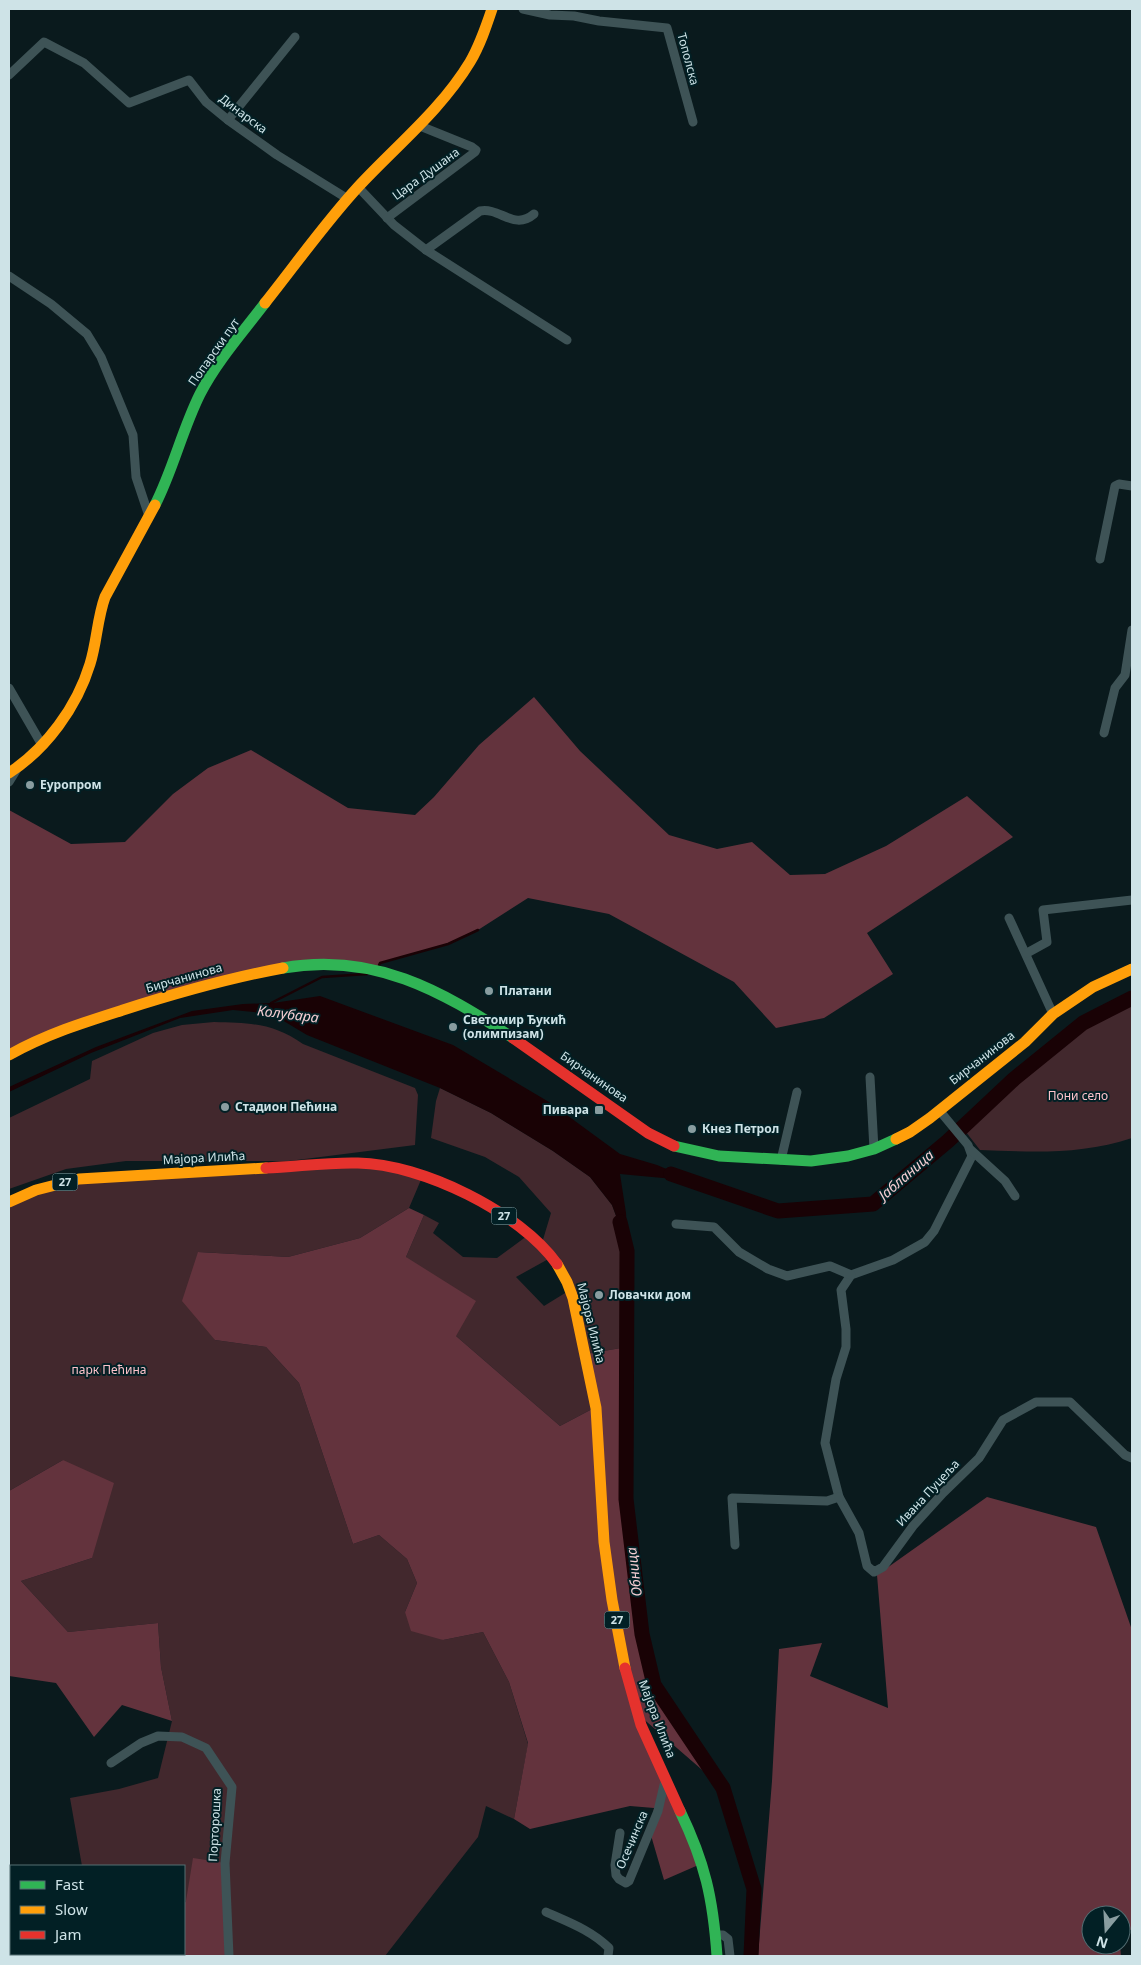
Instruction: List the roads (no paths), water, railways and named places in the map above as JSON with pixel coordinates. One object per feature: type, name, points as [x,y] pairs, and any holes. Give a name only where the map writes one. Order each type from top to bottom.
[{"type":"main road","name":"Попарски пут","points":[[13,771],[42,745],[66,712],[83,683],[104,601],[166,483],[193,410],[207,383],[232,346],[358,187],[442,102],[468,66],[482,38],[492,9]]},
{"type":"main road","name":"Бирчанинова","points":[[9,1055],[38,1039],[58,1031],[214,983],[292,966],[343,964],[391,975],[431,990],[458,1003],[506,1032],[648,1133],[668,1144],[688,1151],[707,1154],[781,1160],[820,1160],[848,1156],[874,1149],[910,1132],[1024,1042],[1054,1014],[1093,987],[1132,969]]},
{"type":"main road","name":"Мајора Илића","points":[[9,1202],[51,1185],[87,1178],[371,1163],[397,1167],[438,1181],[501,1214],[531,1233],[559,1266],[573,1299],[596,1407],[605,1548],[624,1662],[632,1696],[639,1715],[703,1863],[713,1906],[716,1956]]},
{"type":"street","name":"Тополска","points":[[523,9],[550,15],[574,16],[599,21],[667,28],[692,122]]},
{"type":"street","points":[[228,120],[295,38]]},
{"type":"street","name":"Динарска","points":[[9,75],[44,42],[84,63],[129,104],[190,80],[206,102],[228,120],[285,160],[348,199]]},
{"type":"street","name":"Цара Душана","points":[[387,218],[476,152],[474,148],[420,126]]},
{"type":"street","points":[[358,187],[387,218],[426,250],[567,340]]},
{"type":"street","points":[[426,250],[480,211],[489,211],[517,221],[525,220],[534,214]]},
{"type":"street","points":[[9,276],[51,304],[87,334],[100,357],[133,435],[136,476],[148,516]]},
{"type":"street","points":[[1100,559],[1115,486],[1119,484],[1132,486]]},
{"type":"street","points":[[1104,734],[1115,688],[1125,675],[1132,630]]},
{"type":"street","points":[[9,688],[42,745]]},
{"type":"street","points":[[9,782],[13,771]]},
{"type":"street","points":[[1027,953],[1047,942],[1043,910],[1132,900]]},
{"type":"street","points":[[1009,918],[1054,1014]]},
{"type":"street","points":[[870,1077],[874,1149]]},
{"type":"street","points":[[781,1160],[798,1092]]},
{"type":"street","points":[[940,1110],[970,1147],[1005,1181],[1015,1196]]},
{"type":"street","points":[[676,1224],[714,1227],[740,1252],[768,1269],[787,1276],[830,1266],[851,1275],[892,1260],[925,1242],[934,1231],[971,1160],[970,1147]]},
{"type":"street","name":"Ивана Пуцеља","points":[[851,1275],[840,1290],[846,1329],[846,1347],[836,1379],[825,1443],[838,1497],[858,1533],[867,1566],[874,1572],[884,1567],[913,1526],[979,1458],[1003,1420],[1036,1402],[1070,1402],[1125,1455],[1132,1458]]},
{"type":"street","points":[[735,1545],[732,1498],[827,1501],[838,1497]]},
{"type":"street","name":"Порторошка","points":[[111,1763],[141,1743],[158,1736],[182,1737],[206,1748],[232,1787],[225,1863],[229,1956]]},
{"type":"street","name":"Осечинска","points":[[620,1833],[615,1870],[619,1880],[626,1883],[629,1881],[658,1811],[664,1785],[667,1782]]},
{"type":"street","points":[[546,1912],[586,1930],[609,1948],[608,1956]]},
{"type":"street","points":[[716,1934],[728,1939],[730,1956]]},
{"type":"water","name":"Колубара","points":[[320,996],[453,1045],[549,1102],[620,1154],[657,1165],[695,1181],[620,1174],[626,1213],[628,1248],[612,1205],[590,1177],[553,1151],[491,1113],[440,1088],[307,1035],[272,1014],[233,1010],[180,1018],[91,1053],[9,1092],[9,1087],[96,1047],[192,1011]]},
{"type":"waterway","points":[[379,965],[380,963],[448,944],[478,930]]},
{"type":"waterway","name":"Колубара","points":[[271,1003],[322,977],[367,974]]},
{"type":"waterway","name":"Јабланица","points":[[671,1174],[778,1211],[873,1204],[948,1141],[1014,1079],[1083,1023],[1132,998]]},
{"type":"waterway","name":"Обница","points":[[620,1222],[627,1251],[626,1499],[642,1634],[654,1685],[723,1788],[754,1889],[751,1956]]},
{"type":"place","name":"Еуропром","points":[[30,785]]},
{"type":"place","name":"Платани","points":[[489,991]]},
{"type":"place","name":"Светомир Ђукић (олимпизам)","points":[[453,1027]]},
{"type":"place","name":"Стадион Пећина","points":[[225,1107]]},
{"type":"place","name":"Пивара","points":[[599,1110]]},
{"type":"place","name":"Кнез Петрол","points":[[692,1129]]},
{"type":"place","name":"Ловачки дом","points":[[599,1295]]},
{"type":"park label","name":"Пони село","points":[[1078,1096]]},
{"type":"park label","name":"парк Пећина","points":[[109,1370]]}]
